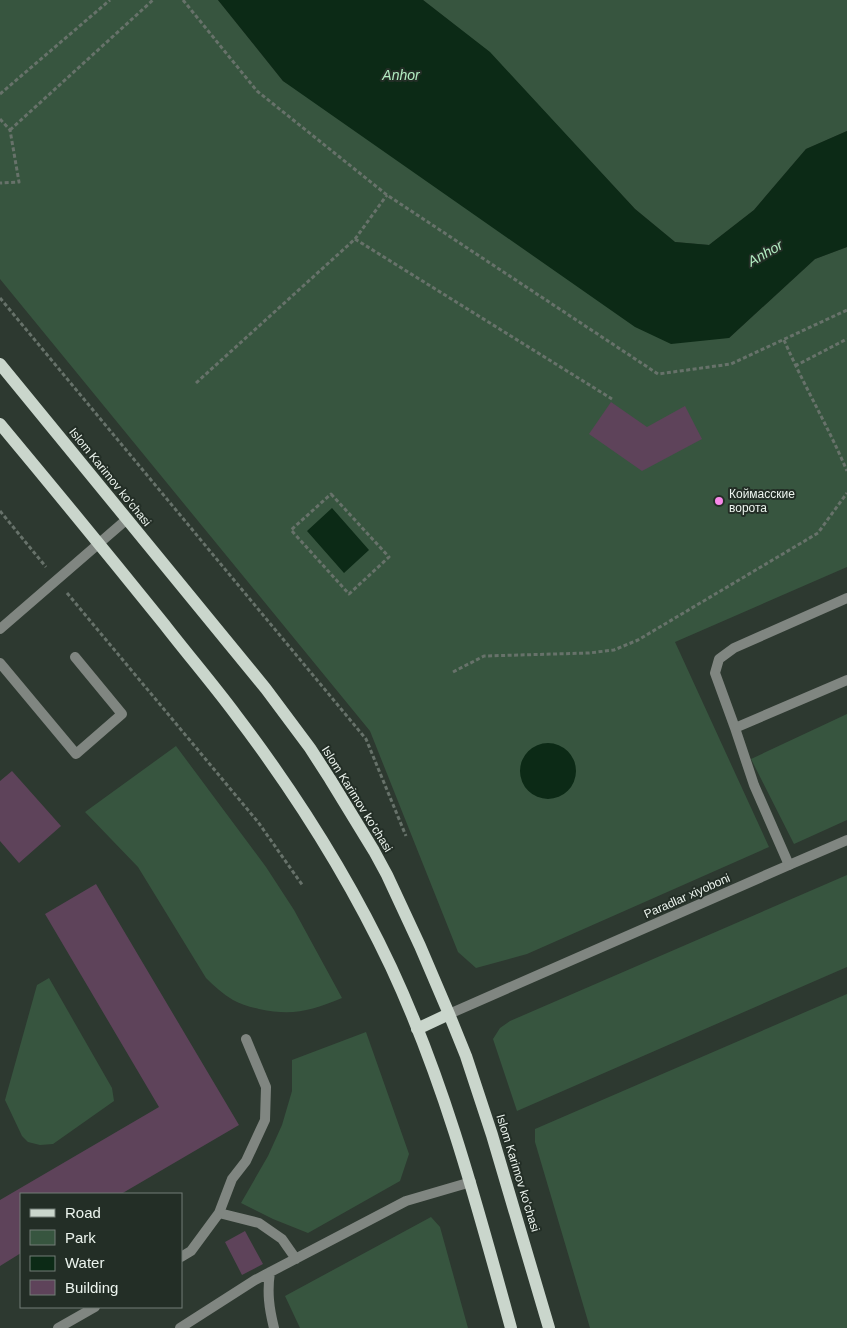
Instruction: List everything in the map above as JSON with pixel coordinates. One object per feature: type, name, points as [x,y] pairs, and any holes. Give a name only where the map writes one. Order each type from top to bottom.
[{"type":"main road","name":"Islom Karimov ko'chasi","points":[[0,364],[266,689],[310,748],[355,818],[387,875],[450,1014],[469,1064],[492,1135],[549,1328]]},
{"type":"main road","points":[[0,424],[99,543],[236,715],[300,804],[357,901],[390,967],[417,1029],[446,1107],[471,1182],[511,1328]]},
{"type":"main road","points":[[417,1029],[450,1014]]},
{"type":"street","points":[[0,629],[126,520]]},
{"type":"street","points":[[789,865],[754,785],[716,673],[720,659],[734,648],[847,598]]},
{"type":"street","points":[[0,664],[76,754],[122,714],[75,657]]},
{"type":"street","points":[[735,728],[847,680]]},
{"type":"street","name":"Paradlar xiyoboni","points":[[450,1014],[847,840]]},
{"type":"street","points":[[182,1256],[191,1251],[219,1212],[232,1180],[246,1161],[265,1120],[266,1087],[246,1039]]},
{"type":"street","points":[[180,1328],[255,1280],[406,1201],[471,1182]]},
{"type":"street","points":[[219,1212],[259,1224],[282,1239],[296,1258]]},
{"type":"street","points":[[270,1272],[268,1290],[270,1313],[274,1328]]},
{"type":"street","points":[[58,1328],[93,1308]]},
{"type":"path","points":[[0,94],[110,0]]},
{"type":"path","points":[[10,130],[153,0]]},
{"type":"path","points":[[183,0],[257,91],[387,195],[658,374],[730,364],[847,310]]},
{"type":"path","points":[[0,119],[10,130],[19,182],[0,183]]},
{"type":"path","points":[[196,383],[355,238],[387,195]]},
{"type":"path","points":[[355,238],[612,399]]},
{"type":"path","points":[[0,298],[366,739],[406,836]]},
{"type":"path","points":[[796,366],[847,339]]},
{"type":"path","points":[[784,340],[847,470]]},
{"type":"path","points":[[453,672],[484,656],[589,653],[614,650],[638,640],[818,533],[847,492]]},
{"type":"path","points":[[331,494],[389,557],[369,575],[349,594],[291,530],[331,494]]},
{"type":"path","points":[[0,511],[258,822],[303,886]]},
{"type":"green space","points":[[0,0],[218,0],[283,81],[729,338],[815,259],[847,247],[847,567],[675,642],[769,847],[527,954],[476,968],[458,952],[370,731],[0,279]]},
{"type":"green space","points":[[423,0],[847,0],[847,131],[806,149],[754,210],[709,245],[675,242],[635,209],[489,52]]},
{"type":"green space","points":[[847,714],[847,820],[794,844],[751,759]]},
{"type":"green space","points":[[176,746],[266,867],[294,910],[342,998],[311,1009],[282,1012],[249,1006],[226,995],[206,978],[138,867],[85,812]]},
{"type":"green space","points":[[847,875],[847,967],[517,1111],[493,1039],[500,1028],[510,1021]]},
{"type":"green space","points":[[49,978],[112,1088],[114,1101],[53,1144],[40,1145],[28,1142],[22,1136],[5,1100],[37,985]]},
{"type":"green space","points":[[847,994],[847,1328],[590,1328],[535,1142],[535,1129]]},
{"type":"green space","points":[[366,1032],[409,1154],[400,1181],[308,1233],[273,1219],[241,1203],[268,1156],[282,1125],[292,1091],[292,1060]]},
{"type":"green space","points":[[431,1217],[440,1227],[468,1328],[300,1328],[285,1296]]},
{"type":"water","name":"Anhor","points":[[218,0],[423,0],[490,52],[635,209],[675,242],[709,245],[754,210],[806,149],[847,131],[847,247],[815,259],[729,338],[671,344],[635,327],[283,81]]},
{"type":"water","points":[[332,508],[369,550],[344,573],[307,531]]},
{"type":"water","points":[[548,743],[563,748],[571,756],[576,771],[571,786],[563,794],[548,799],[533,794],[525,786],[520,771],[525,756],[533,748]]},
{"type":"building","points":[[611,402],[647,427],[685,406],[702,439],[642,471],[589,434]]},
{"type":"building","points":[[12,771],[61,826],[19,863],[0,841],[0,781]]},
{"type":"building","points":[[96,884],[239,1125],[123,1193],[20,1193],[20,1254],[0,1266],[0,1200],[159,1107],[45,914]]},
{"type":"building","points":[[245,1231],[263,1264],[242,1275],[225,1242]]},
{"type":"place","name":"Коймасские ворота","points":[[719,501]]}]
